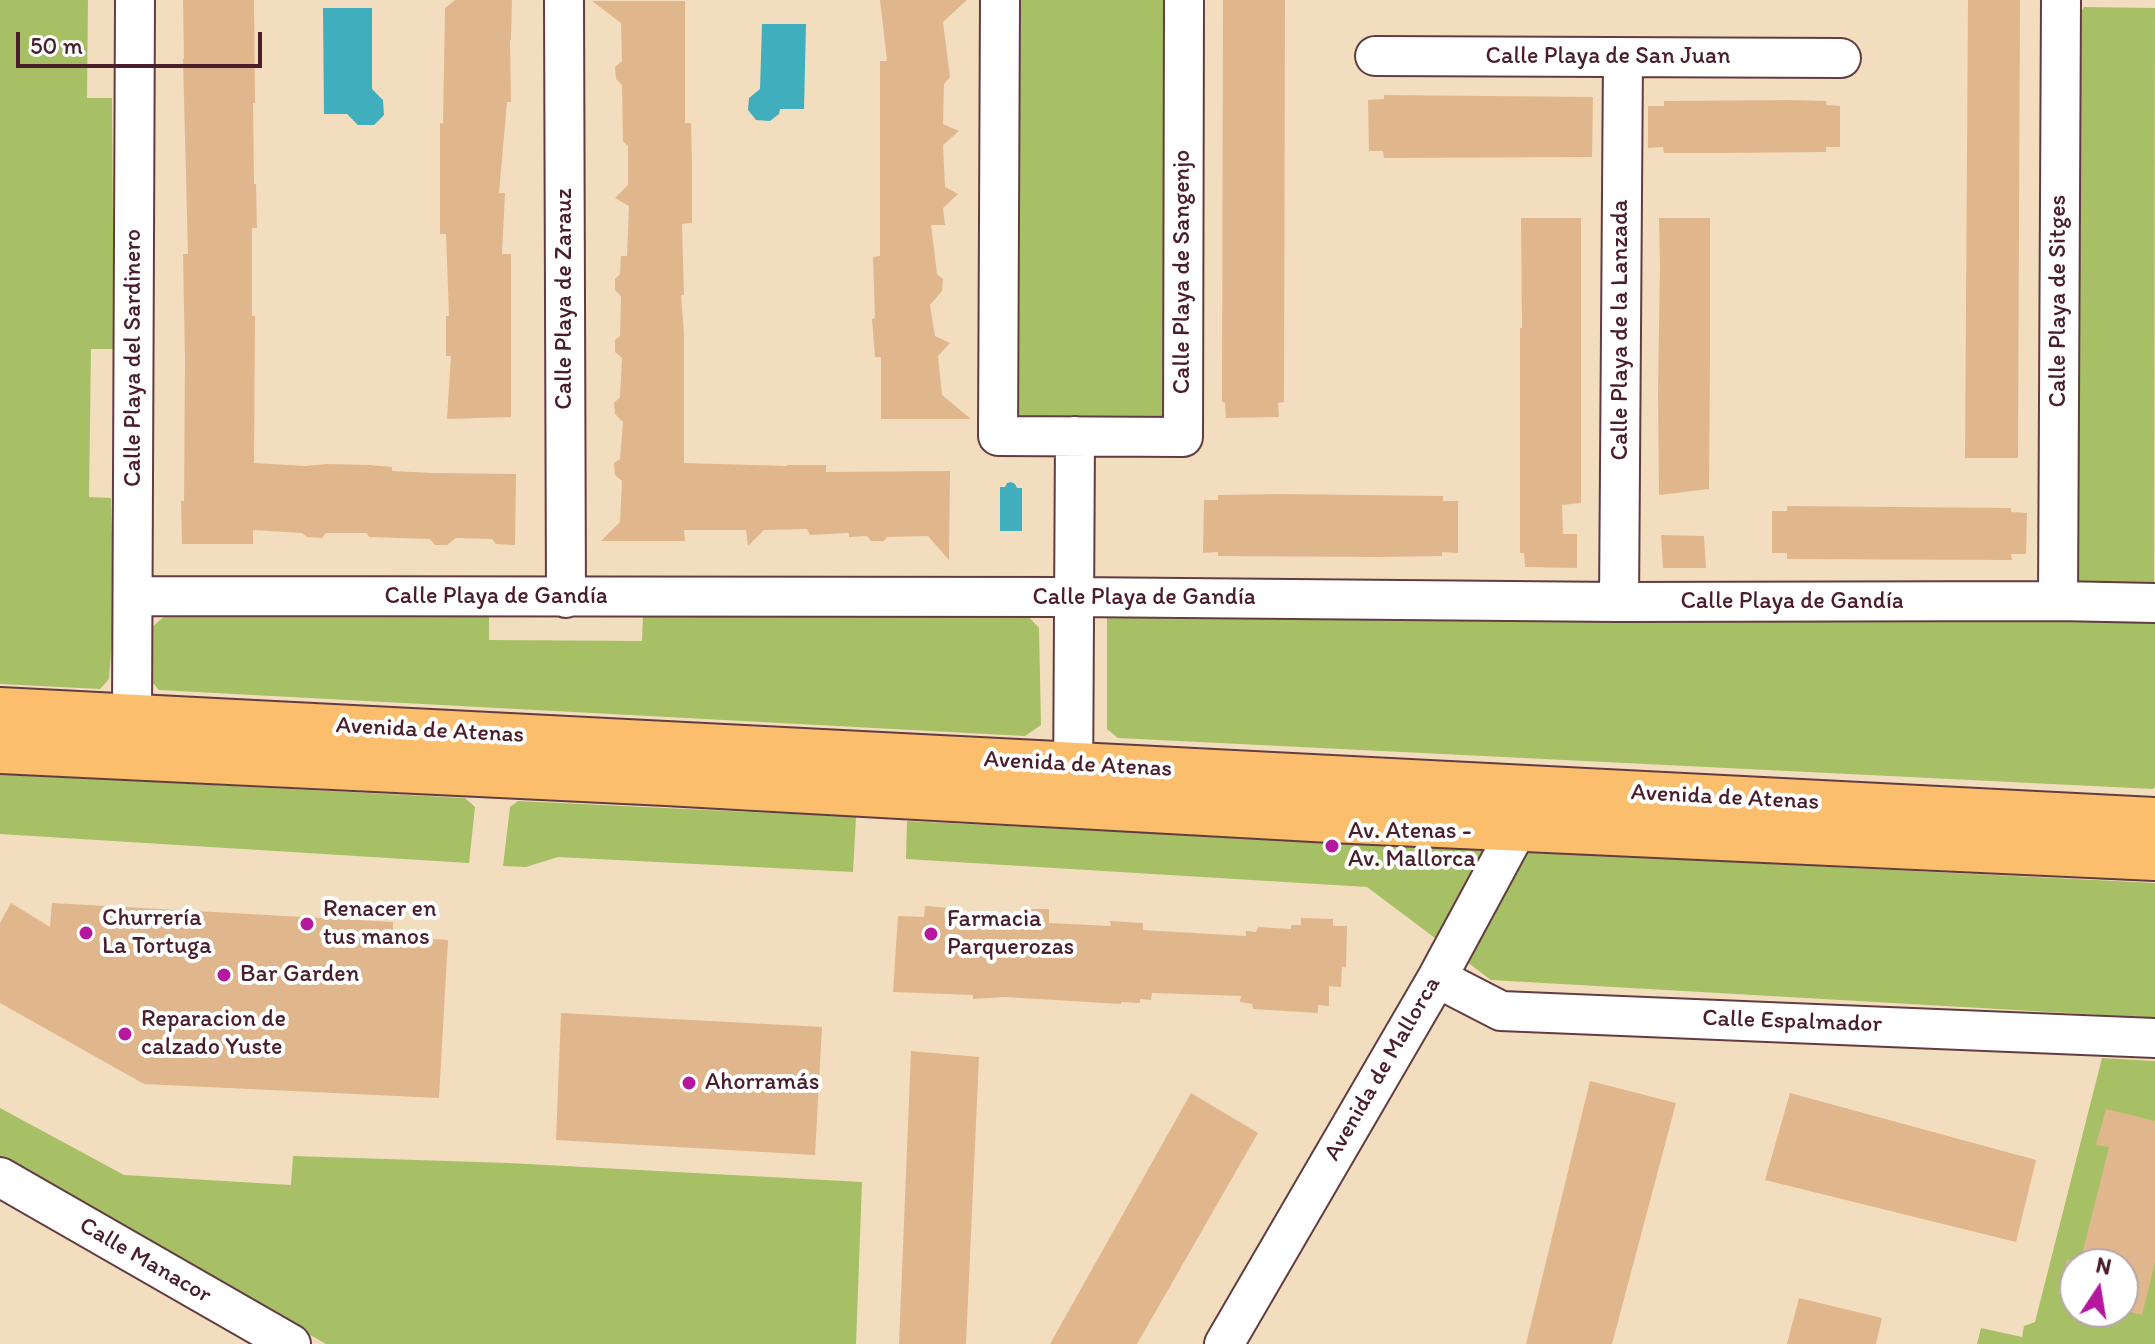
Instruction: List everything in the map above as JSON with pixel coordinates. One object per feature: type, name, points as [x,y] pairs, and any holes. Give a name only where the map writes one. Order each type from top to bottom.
[{"type":"main road","name":"Avenida de Atenas","points":[[0,710],[132,716],[1073,784],[1519,807],[2155,858]]},
{"type":"main road","name":"Avenida de Atenas","points":[[0,751],[1073,784]]},
{"type":"main road","name":"Avenida de Atenas","points":[[1519,807],[2155,820]]},
{"type":"street","name":"Calle Playa del Sardinero","points":[[132,716],[135,0]]},
{"type":"street","name":"Calle Playa de Zarauz","points":[[564,0],[566,598]]},
{"type":"street","name":"Calle Playa de Sangenjo","points":[[1000,0],[998,436],[1183,437],[1184,0]]},
{"type":"street","name":"Calle Playa de Sitges","points":[[2058,601],[2061,0]]},
{"type":"street","name":"Calle Playa de San Juan","points":[[1375,56],[1841,58]]},
{"type":"street","name":"Calle Playa de la Lanzada","points":[[1619,602],[1623,58]]},
{"type":"street","points":[[1073,784],[1075,436]]},
{"type":"street","name":"Calle Playa de Gandía","points":[[133,596],[2155,603]]},
{"type":"street","name":"Avenida de Mallorca","points":[[1224,1344],[1437,978],[1519,807]]},
{"type":"street","name":"Calle Espalmador","points":[[1437,978],[1501,1011],[2155,1038]]},
{"type":"street","name":"Calle Manacor","points":[[0,1177],[291,1344]]},
{"type":"green space","points":[[0,0],[88,0],[87,98],[112,98],[114,349],[91,349],[89,497],[111,498],[114,613],[109,679],[100,689],[0,684]]},
{"type":"green space","points":[[1015,0],[1167,0],[1167,421],[1015,421]]},
{"type":"green space","points":[[2084,7],[2155,8],[2154,588],[2119,583],[2082,586],[2071,571],[2074,23]]},
{"type":"green space","points":[[489,612],[489,640],[642,641],[643,614],[1027,615],[1039,628],[1041,725],[1025,736],[159,690],[152,682],[151,628],[166,615]]},
{"type":"green space","points":[[1107,615],[2155,619],[2155,787],[1118,738],[1107,729]]},
{"type":"green space","points":[[0,774],[465,798],[475,807],[469,863],[0,834]]},
{"type":"green space","points":[[518,801],[856,817],[853,872],[558,857],[526,867],[503,866],[510,807]]},
{"type":"green space","points":[[907,821],[2155,883],[2155,1018],[1491,980],[1367,887],[906,859]]},
{"type":"green space","points":[[2102,1058],[2155,1061],[2155,1344],[1977,1344],[1981,1328],[2022,1337],[2024,1326],[2035,1322]]},
{"type":"green space","points":[[0,1108],[124,1175],[291,1185],[293,1156],[509,1163],[862,1182],[856,1344],[326,1344],[0,1158]]},
{"type":"water","points":[[323,8],[372,8],[372,89],[383,100],[384,115],[374,125],[358,125],[347,114],[324,114]]},
{"type":"water","points":[[762,24],[806,24],[804,109],[780,109],[779,114],[770,121],[756,120],[748,110],[749,98],[760,89]]},
{"type":"water","points":[[1011,482],[1022,488],[1022,531],[1000,531],[1000,487]]},
{"type":"building","points":[[183,0],[254,0],[254,184],[257,228],[252,228],[254,463],[369,465],[392,467],[392,471],[516,474],[515,545],[496,544],[492,539],[456,538],[447,545],[435,545],[430,539],[369,537],[367,533],[326,533],[322,538],[307,537],[302,533],[253,530],[253,544],[182,544],[183,254],[188,254]]},
{"type":"building","points":[[455,0],[512,0],[511,102],[507,102],[499,193],[505,193],[502,254],[511,254],[511,417],[447,419],[451,356],[446,356],[446,316],[449,316],[446,234],[440,234],[440,123],[443,124],[445,8]]},
{"type":"building","points":[[880,0],[967,0],[943,22],[950,77],[944,84],[943,124],[959,131],[943,145],[945,187],[958,194],[943,208],[945,225],[931,225],[937,274],[943,279],[942,291],[930,305],[935,336],[950,343],[938,356],[942,395],[971,419],[881,419],[881,357],[875,357],[872,319],[875,318],[873,257],[880,256],[880,61],[887,61]]},
{"type":"building","points":[[1223,0],[1285,0],[1284,402],[1278,403],[1279,417],[1226,418],[1225,403],[1222,402]]},
{"type":"building","points":[[1968,0],[2020,0],[2018,458],[1965,458]]},
{"type":"building","points":[[592,1],[685,1],[685,123],[691,123],[692,223],[682,224],[684,463],[826,465],[826,472],[950,471],[949,560],[928,536],[887,537],[884,541],[871,541],[867,536],[849,537],[849,533],[810,535],[807,529],[764,530],[748,546],[746,530],[684,530],[685,541],[601,541],[620,522],[622,481],[615,475],[614,463],[620,459],[623,422],[615,414],[614,403],[620,397],[622,358],[615,352],[615,340],[620,336],[621,296],[615,290],[615,279],[620,274],[621,256],[627,256],[629,206],[615,198],[628,185],[628,146],[623,141],[622,85],[616,79],[615,67],[622,61],[621,23]]},
{"type":"building","points":[[1384,95],[1593,97],[1592,157],[1384,158],[1383,151],[1369,151],[1368,100],[1384,99]]},
{"type":"building","points":[[1664,101],[1826,101],[1827,105],[1840,106],[1840,147],[1826,147],[1826,152],[1720,153],[1664,153],[1663,147],[1648,148],[1648,106],[1664,106]]},
{"type":"building","points":[[1521,218],[1581,218],[1581,503],[1562,505],[1563,534],[1577,534],[1577,568],[1525,567],[1524,553],[1520,553]]},
{"type":"building","points":[[1659,218],[1710,218],[1710,362],[1709,489],[1659,495],[1660,265]]},
{"type":"building","points":[[1218,495],[1443,496],[1443,501],[1458,501],[1458,553],[1379,557],[1218,556],[1218,552],[1203,553],[1204,500],[1218,500]]},
{"type":"building","points":[[1787,506],[2011,508],[2011,512],[2027,513],[2026,554],[2011,554],[2012,560],[1787,559],[1787,553],[1772,553],[1772,511],[1787,511]]},
{"type":"building","points":[[1661,535],[1704,536],[1706,568],[1663,568]]},
{"type":"building","points":[[11,903],[50,927],[52,903],[393,922],[393,936],[448,940],[439,1098],[144,1084],[0,1003],[0,923]]},
{"type":"building","points":[[925,906],[950,908],[950,914],[1020,919],[1021,909],[1049,909],[1049,923],[1111,926],[1110,921],[1143,923],[1143,930],[1246,936],[1246,931],[1256,932],[1258,927],[1291,929],[1291,925],[1301,925],[1301,918],[1333,919],[1333,926],[1347,926],[1346,968],[1342,966],[1341,987],[1329,986],[1329,1006],[1318,1005],[1318,1013],[1253,1009],[1252,1004],[1240,1002],[1241,996],[1152,993],[1151,1000],[1140,999],[1140,1003],[1121,1004],[1005,997],[973,999],[973,995],[893,992],[898,916],[924,917]]},
{"type":"building","name":"Ahorramás","points":[[561,1013],[822,1027],[815,1155],[556,1140]]},
{"type":"building","points":[[911,1051],[979,1057],[966,1344],[899,1344]]},
{"type":"building","points":[[1590,1081],[1676,1103],[1612,1344],[1526,1344]]},
{"type":"building","points":[[1191,1093],[1258,1133],[1137,1344],[1050,1344]]},
{"type":"building","points":[[1790,1093],[2036,1160],[2016,1242],[1765,1180]]},
{"type":"building","points":[[2106,1109],[2155,1121],[2155,1262],[2142,1315],[2139,1314],[2139,1248],[2084,1248],[2109,1147],[2096,1145]]},
{"type":"building","points":[[1799,1298],[1882,1318],[1876,1344],[1787,1344]]},
{"type":"place","name":"Av. Atenas - Av. Mallorca","points":[[1332,846]]},
{"type":"place","name":"Renacer en tus manos","points":[[307,924]]},
{"type":"place","name":"Churrería La Tortuga","points":[[86,933]]},
{"type":"place","name":"Farmacia Parquerozas","points":[[931,934]]},
{"type":"place","name":"Bar Garden","points":[[224,975]]},
{"type":"place","name":"Reparacion de calzado Yuste","points":[[125,1034]]},
{"type":"place","name":"Ahorramás","points":[[689,1083]]}]
